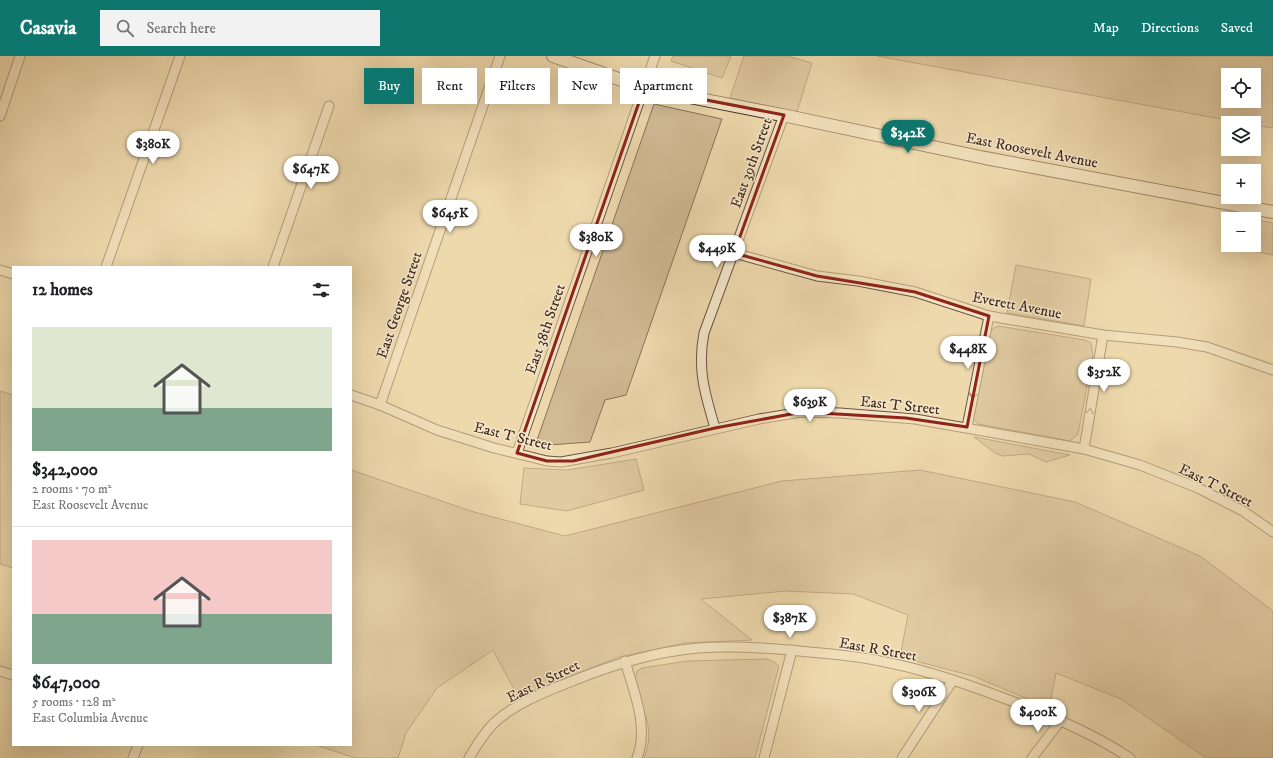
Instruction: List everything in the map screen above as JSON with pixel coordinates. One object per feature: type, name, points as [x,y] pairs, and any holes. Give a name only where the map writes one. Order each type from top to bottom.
[{"type":"street","points":[[0,116],[20,56]]},
{"type":"street","points":[[106,266],[180,56]]},
{"type":"street","name":"East George Street","points":[[380,405],[500,56]]},
{"type":"street","name":"East Roosevelt Avenue","points":[[553,56],[620,80]]},
{"type":"street","name":"East 38th Street","points":[[651,68],[655,56]]},
{"type":"street","name":"East Roosevelt Avenue","points":[[707,100],[985,158],[1273,212]]},
{"type":"street","name":"East 38th Street","points":[[517,453],[638,104]]},
{"type":"street","points":[[273,266],[329,106]]},
{"type":"street","name":"East 39th Street","points":[[716,428],[703,388],[701,350],[704,333],[784,115]]},
{"type":"street","name":"Everett Avenue","points":[[734,253],[817,276],[858,281],[915,292],[989,316],[1103,334],[1177,342],[1208,348],[1273,370]]},
{"type":"street","points":[[0,270],[12,274]]},
{"type":"street","points":[[967,427],[989,316]]},
{"type":"street","points":[[1084,449],[1103,334]]},
{"type":"street","name":"East T Street","points":[[352,395],[380,405],[437,430],[494,448],[547,461],[573,461],[716,428],[802,412],[840,412],[906,418],[967,427],[1084,449],[1140,466],[1198,488],[1243,512],[1273,532]]},
{"type":"street","name":"East R Street","points":[[469,758],[479,742],[495,722],[520,705],[597,670],[625,661],[669,652],[698,648],[749,647],[792,650],[881,661],[953,680],[1061,720],[1130,758]]},
{"type":"street","points":[[764,758],[792,650]]},
{"type":"street","points":[[625,661],[643,726],[637,758]]},
{"type":"street","points":[[0,671],[12,675]]},
{"type":"street","points":[[902,758],[953,680]]},
{"type":"street","points":[[1032,758],[1061,720]]},
{"type":"street","points":[[133,758],[138,746]]},
{"type":"highlighted area","points":[[644,88],[784,115],[734,253],[817,276],[915,292],[989,316],[967,427],[906,418],[802,412],[715,428],[573,461],[547,461],[517,453]]},
{"type":"shaded area","points":[[673,56],[731,56],[722,78],[707,73],[707,68],[692,68],[671,61]]},
{"type":"shaded area","points":[[744,56],[787,56],[812,63],[797,112],[730,98]]},
{"type":"shaded area","points":[[877,56],[1273,56],[1273,128],[1261,126],[1261,116],[1221,116],[1221,119]]},
{"type":"shaded area","points":[[654,104],[722,119],[626,395],[605,400],[590,442],[535,446]]},
{"type":"shaded area","points":[[1261,220],[1273,223],[1273,255],[1258,252],[1261,252]]},
{"type":"shaded area","points":[[1016,265],[1091,279],[1084,326],[1007,313]]},
{"type":"shaded area","points":[[998,326],[1085,340],[1091,343],[1093,355],[1078,434],[1070,441],[978,424],[974,420],[973,414],[990,333],[992,329]]},
{"type":"shaded area","points":[[0,391],[12,395],[12,568],[0,564]]},
{"type":"shaded area","points":[[974,437],[1070,455],[1046,462],[1029,454],[1003,456],[995,453]]},
{"type":"shaded area","points":[[636,459],[644,490],[567,511],[520,504],[524,468],[567,470]]},
{"type":"shaded area","points":[[352,470],[474,512],[565,536],[782,481],[920,470],[1075,502],[1200,556],[1273,611],[1273,758],[1206,758],[1121,699],[1056,673],[1049,708],[973,676],[900,657],[908,615],[853,594],[786,591],[701,599],[752,640],[685,643],[619,657],[518,697],[493,650],[437,688],[406,733],[398,758],[355,758],[319,746],[352,746]]},
{"type":"shaded area","points":[[767,659],[779,666],[755,758],[644,758],[647,750],[649,730],[647,719],[637,692],[637,671],[642,668],[687,661]]}]
